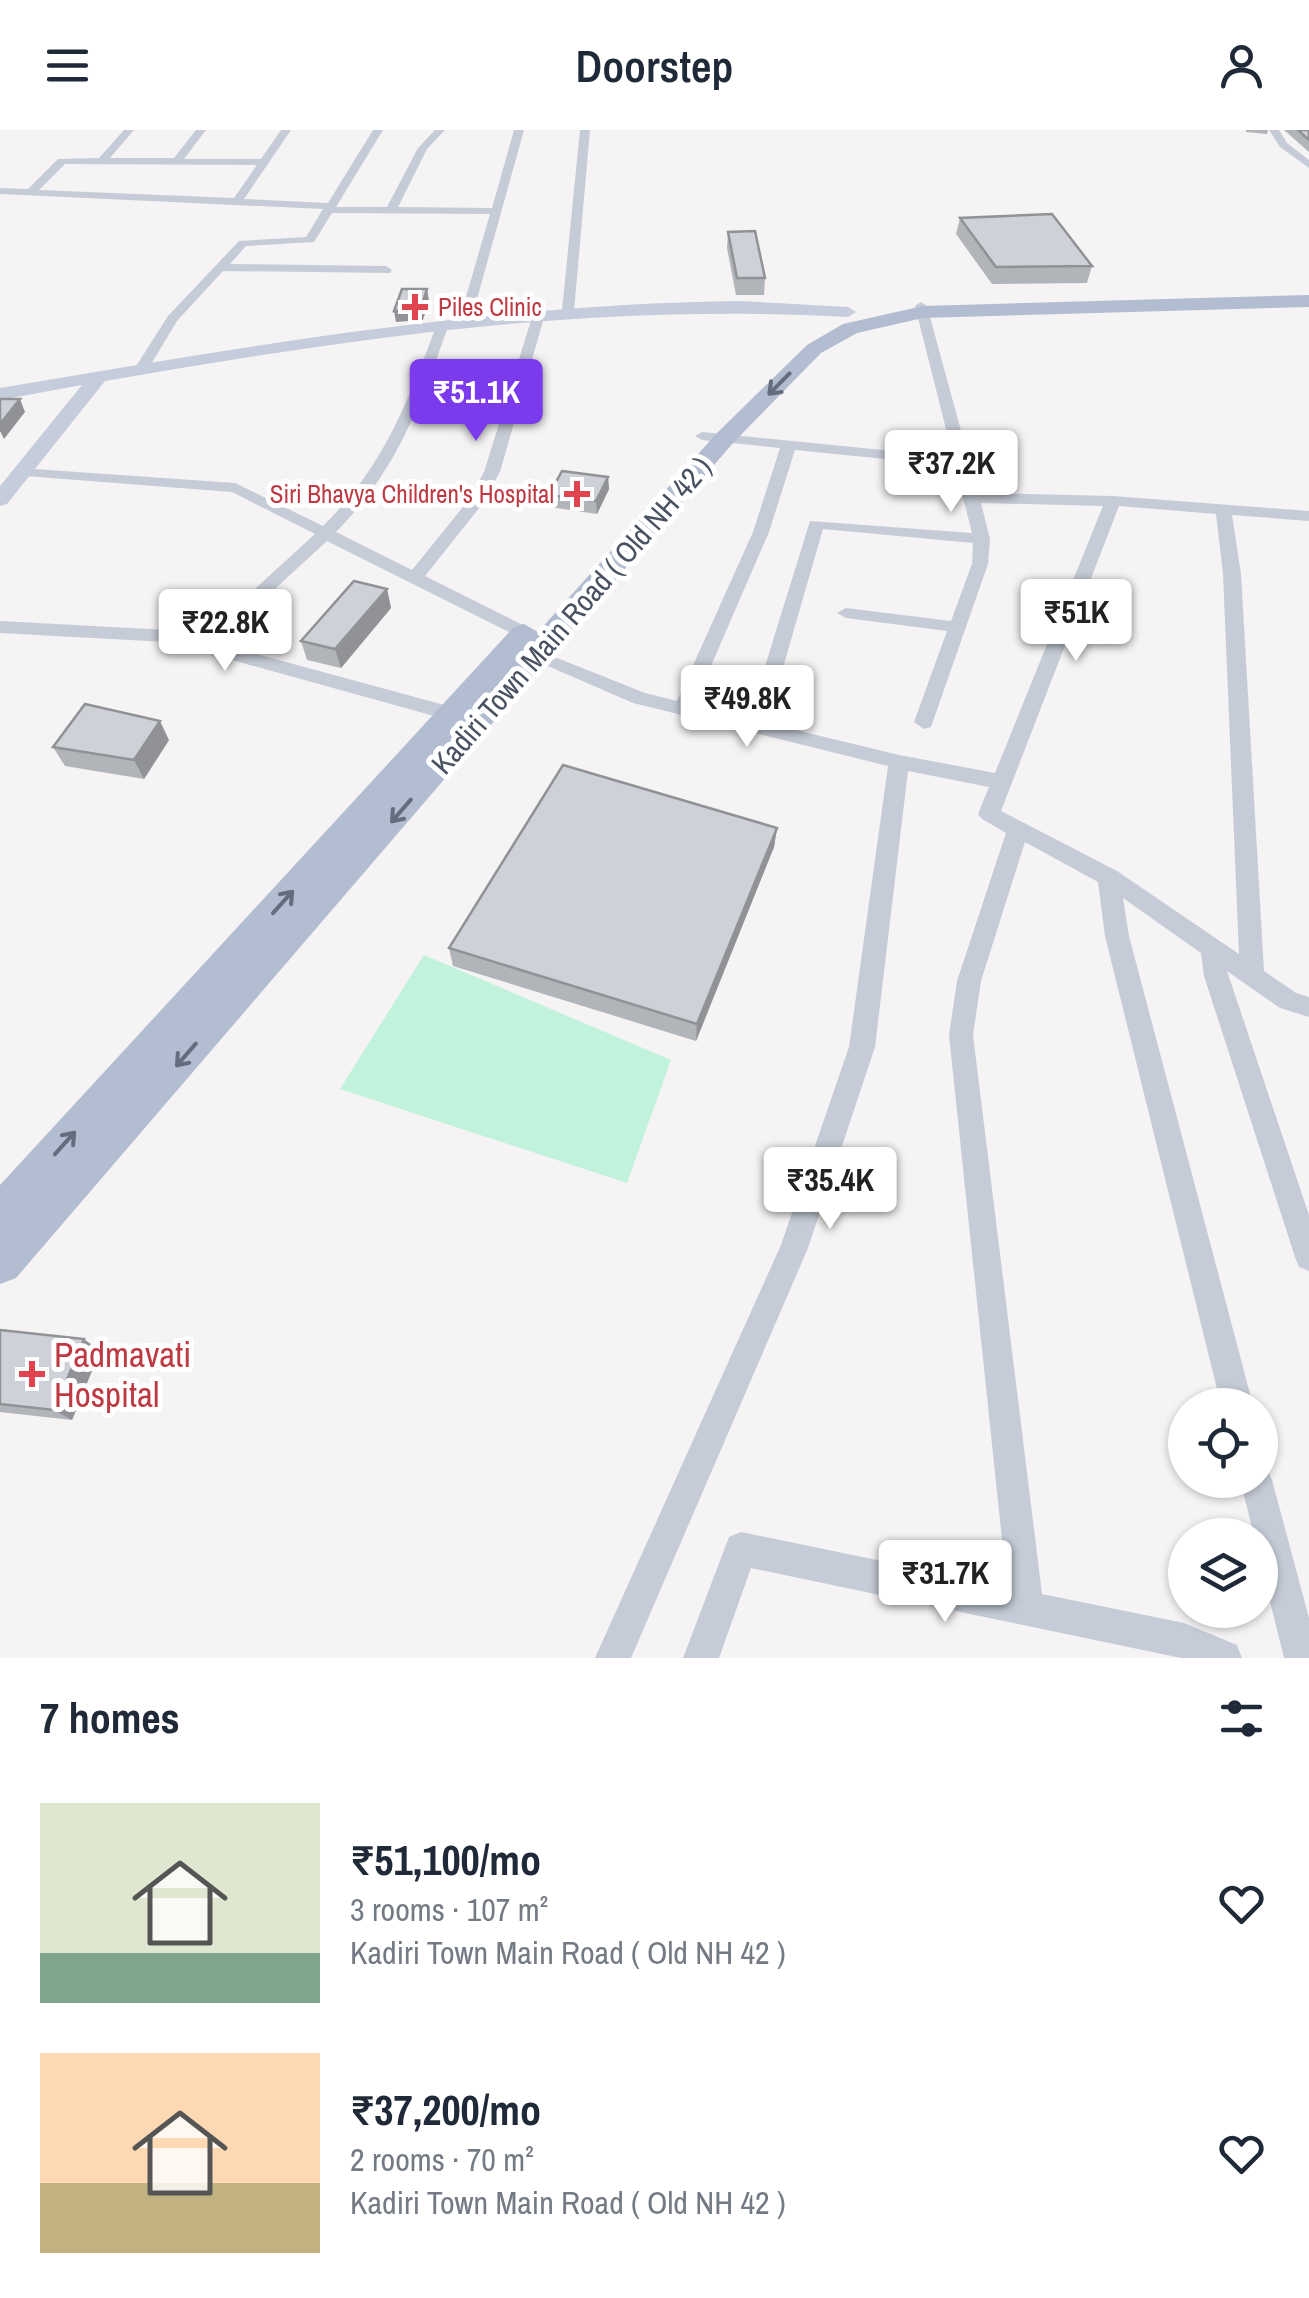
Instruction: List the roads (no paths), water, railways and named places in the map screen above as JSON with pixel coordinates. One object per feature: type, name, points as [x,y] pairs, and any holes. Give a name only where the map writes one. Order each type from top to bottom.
[{"type":"main road","name":"Kadiri Town Main Road ( Old NH 42 )","points":[[0,1262],[524,645],[713,437],[783,349],[823,321],[848,312],[1309,298]]},
{"type":"main road","name":"Kadiri Town Main Road ( Old NH 42 )","points":[[713,437],[814,349],[850,328],[922,309]]},
{"type":"main road","name":"Kadiri Town Main Road ( Old NH 42 )","points":[[0,1216],[452,714],[524,645]]},
{"type":"street","points":[[102,161],[129,130]]},
{"type":"street","points":[[177,161],[202,130]]},
{"type":"street","points":[[238,200],[286,130]]},
{"type":"street","points":[[140,371],[159,336],[243,243],[310,240],[378,130]]},
{"type":"street","points":[[390,211],[423,148],[440,130]]},
{"type":"street","points":[[465,321],[519,130]]},
{"type":"street","points":[[568,311],[584,130]]},
{"type":"street","points":[[1274,130],[1283,145],[1309,166]]},
{"type":"street","points":[[32,192],[62,160],[267,162]]},
{"type":"street","points":[[0,191],[238,200],[390,211],[496,211]]},
{"type":"street","points":[[220,267],[386,270]]},
{"type":"street","points":[[0,394],[444,324],[568,311],[678,305],[848,312]]},
{"type":"street","points":[[922,309],[982,538],[980,564],[924,722]]},
{"type":"street","points":[[416,576],[474,504],[492,472],[540,314]]},
{"type":"street","points":[[206,644],[329,532],[367,488],[399,438],[444,324]]},
{"type":"street","points":[[0,500],[99,377]]},
{"type":"street","points":[[713,437],[961,462]]},
{"type":"street","points":[[683,708],[761,532],[790,445]]},
{"type":"street","points":[[25,471],[235,488],[416,576],[524,645],[640,698],[899,762],[1002,782]]},
{"type":"street","points":[[970,498],[1113,501],[1309,516]]},
{"type":"street","points":[[1113,501],[990,814],[1109,877],[1299,1004],[1309,1029]]},
{"type":"street","points":[[1223,508],[1232,574],[1252,973]]},
{"type":"street","points":[[756,727],[816,524],[982,538]]},
{"type":"street","points":[[846,612],[956,627]]},
{"type":"street","points":[[0,627],[168,636],[452,714]]},
{"type":"street","points":[[613,1658],[794,1248],[862,1047],[899,762]]},
{"type":"street","points":[[1019,827],[969,981],[962,1035],[1027,1609]]},
{"type":"street","points":[[1109,877],[1116,936],[1233,1388]]},
{"type":"street","points":[[1212,946],[1216,976],[1309,1258]]},
{"type":"street","points":[[1261,1498],[1302,1658]]},
{"type":"street","points":[[701,1658],[741,1549],[1184,1642],[1224,1658]]},
{"type":"place","name":"Piles Clinic","points":[[415,307]]},
{"type":"place","name":"Siri Bhavya Children's Hospital","points":[[577,494]]},
{"type":"place","name":"Padmavati Hospital","points":[[32,1374]]}]
